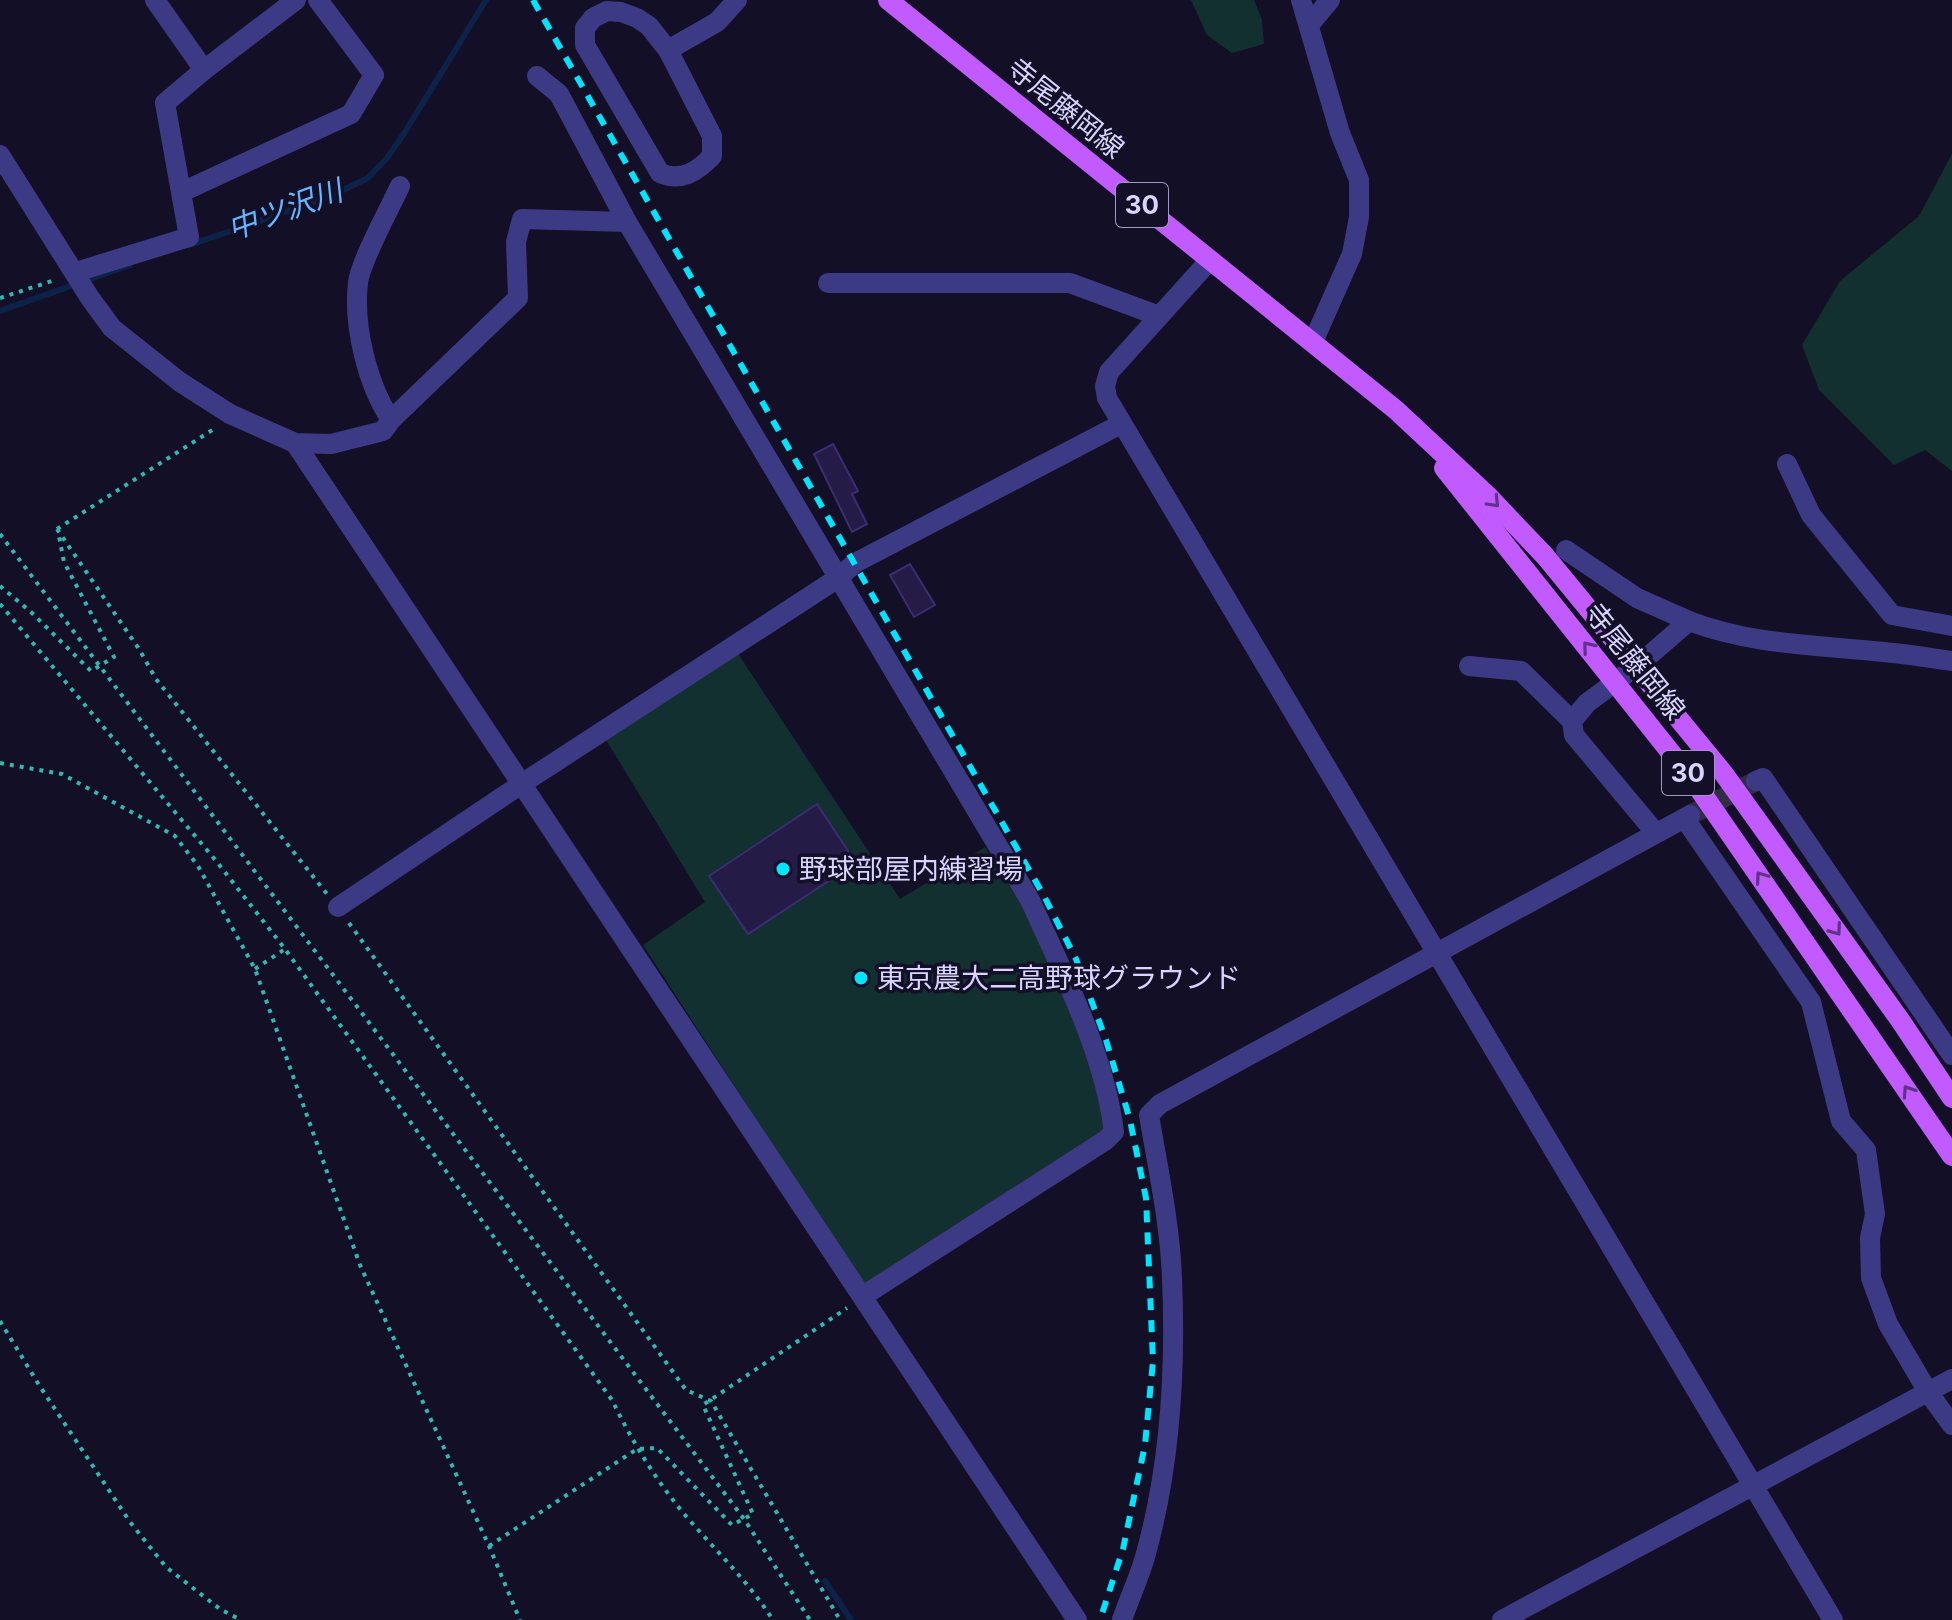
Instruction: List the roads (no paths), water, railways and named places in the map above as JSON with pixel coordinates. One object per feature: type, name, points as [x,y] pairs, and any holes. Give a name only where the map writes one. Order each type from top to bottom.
[{"type":"main road","name":"寺尾藤岡線","points":[[888,0],[1396,410],[1477,485],[1545,556],[1724,774],[1952,1098]]},
{"type":"main road","name":"寺尾藤岡線","points":[[1396,410],[1695,783],[1952,1156]]},
{"type":"street","points":[[155,0],[204,70]]},
{"type":"street","points":[[76,272],[189,237],[165,103],[296,0]]},
{"type":"street","points":[[182,192],[351,114],[374,75],[318,0]]},
{"type":"street","points":[[668,50],[717,22],[737,0]]},
{"type":"street","points":[[1301,0],[1340,133],[1359,180],[1359,217],[1352,254],[1313,342]]},
{"type":"street","points":[[1309,25],[1330,0]]},
{"type":"street","points":[[607,11],[621,12],[649,26],[668,50],[712,136],[714,146],[712,156],[704,164],[675,178],[660,173],[585,45],[585,28],[593,18],[607,11]]},
{"type":"street","points":[[537,76],[559,94],[627,222],[1030,900],[1069,986],[1098,1065],[1114,1132],[863,1296]]},
{"type":"street","points":[[0,155],[112,328],[180,382],[230,414],[295,443],[331,444],[383,431],[518,298],[516,242],[522,219],[627,222]]},
{"type":"street","points":[[391,420],[382,405],[359,340],[357,281],[400,186]]},
{"type":"street","points":[[1210,260],[1109,372],[1105,386],[1107,398],[1833,1620]]},
{"type":"street","points":[[828,283],[1070,283],[1159,316]]},
{"type":"street","points":[[338,907],[838,578],[855,563],[1121,424]]},
{"type":"street","points":[[295,443],[1077,1620]]},
{"type":"street","points":[[1787,464],[1811,515],[1892,615],[1952,626]]},
{"type":"street","points":[[1566,550],[1637,598],[1705,628],[1776,642],[1952,661]]},
{"type":"street","points":[[1572,721],[1587,703],[1637,666],[1689,621]]},
{"type":"street","points":[[1469,666],[1521,671],[1572,721],[1574,735],[1655,832]]},
{"type":"street","points":[[1756,781],[1763,778],[1952,1055]]},
{"type":"street","points":[[1122,1620],[1144,1559],[1157,1503],[1166,1446],[1173,1363],[1172,1277],[1163,1195],[1149,1115],[1160,1104],[1687,817],[1811,1002],[1841,1121],[1866,1150],[1875,1214],[1870,1238],[1871,1278],[1888,1324],[1928,1392],[1952,1425]]},
{"type":"street","points":[[1502,1620],[1952,1379]]},
{"type":"waterway","name":"中ツ沢川","points":[[190,245],[331,196],[368,178],[405,132],[486,0]]},
{"type":"waterway","name":"中ツ沢川","points":[[0,311],[130,265]]},
{"type":"waterway","points":[[825,1581],[851,1620]]},
{"type":"tunnel","points":[[1690,815],[1756,781]]},
{"type":"railway","points":[[533,0],[1044,896],[1076,959],[1106,1040],[1130,1120],[1146,1198],[1153,1361],[1145,1445],[1123,1549],[1100,1620]]},
{"type":"place","name":"野球部屋内練習場","points":[[783,869]]},
{"type":"place","name":"東京農大二高野球グラウンド","points":[[861,978]]}]
